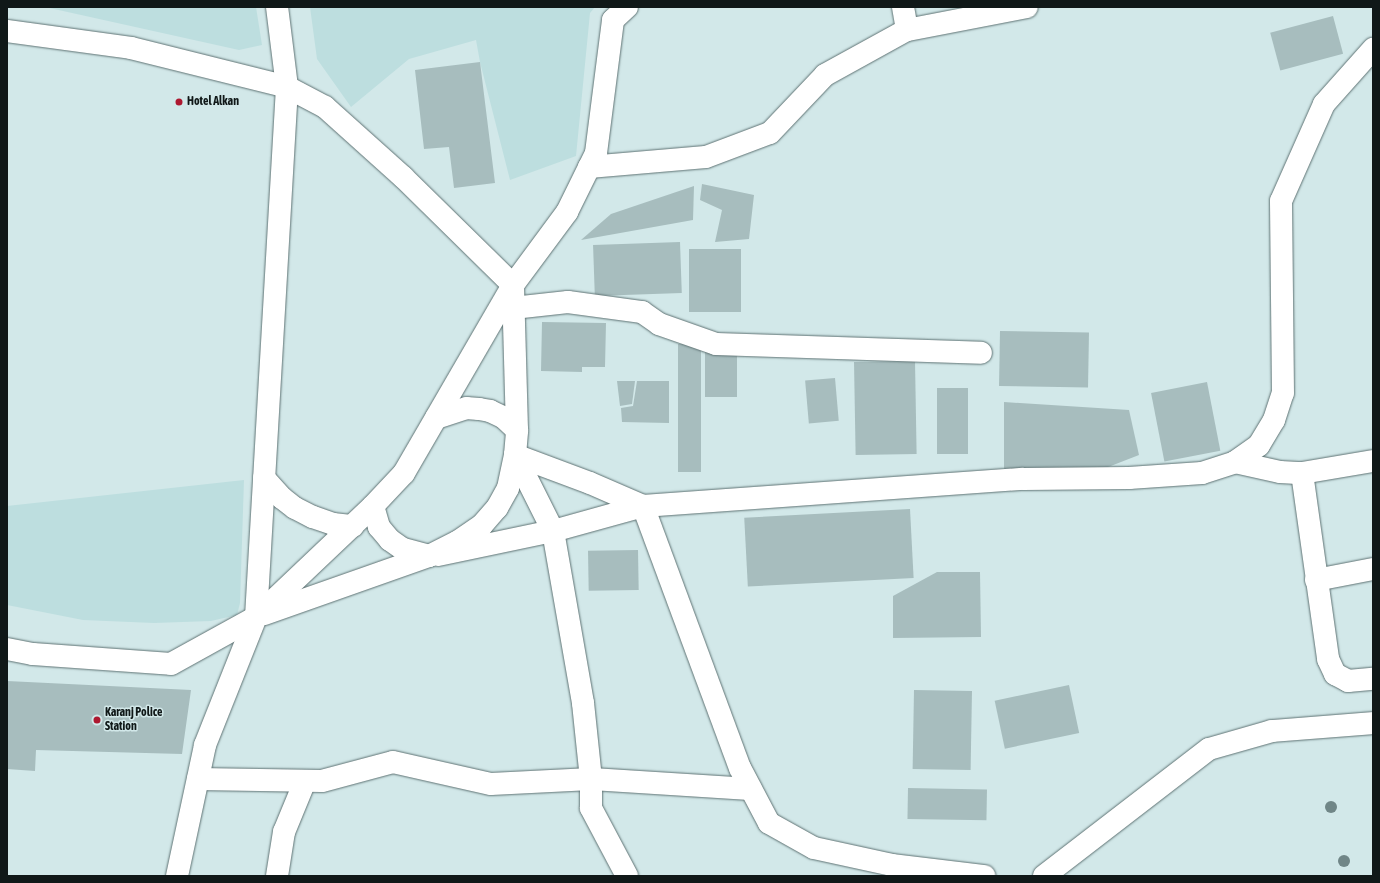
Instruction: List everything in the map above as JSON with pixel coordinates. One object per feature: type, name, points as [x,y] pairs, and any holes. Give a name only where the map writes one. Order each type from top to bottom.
[{"type":"street","points":[[177,876],[205,745],[256,618],[288,87],[277,7]]},
{"type":"street","points":[[256,618],[353,526],[404,473],[513,285],[567,212],[596,153],[613,20],[627,7]]},
{"type":"street","points":[[903,7],[907,30]]},
{"type":"street","points":[[589,167],[706,157],[770,133],[826,75],[907,30],[1028,7]]},
{"type":"street","points":[[7,31],[130,48],[288,87],[325,107],[403,177],[513,285],[517,430],[515,455],[508,488],[497,508],[482,525],[457,542],[429,556],[256,618],[171,664],[33,654],[7,649]]},
{"type":"street","points":[[373,506],[379,527],[390,540],[403,549],[429,556],[553,531],[644,506],[1023,479],[1129,478],[1202,473],[1235,462],[1259,445],[1274,420],[1283,392],[1281,201],[1324,104],[1373,49]]},
{"type":"street","points":[[513,308],[568,302],[642,312],[659,324],[716,344],[981,353]]},
{"type":"street","points":[[436,418],[466,408],[479,409],[490,411],[503,417],[517,430]]},
{"type":"street","points":[[515,455],[590,483],[644,506],[740,768],[769,823],[814,848],[892,865],[984,876]]},
{"type":"street","points":[[515,455],[553,531],[583,703],[591,779],[590,808],[627,876]]},
{"type":"street","points":[[1235,462],[1280,472],[1302,473],[1373,461]]},
{"type":"street","points":[[1302,473],[1328,659],[1335,674],[1348,681],[1373,679]]},
{"type":"street","points":[[264,478],[282,498],[294,508],[313,518],[333,524],[353,526]]},
{"type":"street","points":[[1316,580],[1373,569]]},
{"type":"street","points":[[1044,876],[1209,749],[1272,731],[1373,723]]},
{"type":"street","points":[[198,779],[322,781],[392,762],[491,784],[591,779],[751,789]]},
{"type":"street","points":[[276,876],[284,832],[305,781]]},
{"type":"shaded area","points":[[45,7],[256,7],[262,45],[239,50]]},
{"type":"shaded area","points":[[310,7],[595,7],[590,13],[576,156],[510,180],[480,62],[476,40],[409,59],[351,107],[317,59]]},
{"type":"shaded area","points":[[244,480],[240,603],[237,615],[211,621],[154,623],[83,620],[7,605],[7,506]]},
{"type":"building","points":[[1333,16],[1343,54],[1280,70],[1270,33]]},
{"type":"building","points":[[480,62],[495,183],[454,188],[449,147],[424,149],[415,70]]},
{"type":"building","points":[[702,184],[754,195],[749,239],[715,242],[722,210],[700,200]]},
{"type":"building","points":[[694,186],[693,220],[581,240],[611,214]]},
{"type":"building","points":[[680,242],[682,293],[595,296],[593,245]]},
{"type":"building","points":[[689,249],[741,249],[741,312],[689,312]]},
{"type":"building","points":[[542,322],[606,323],[605,367],[582,367],[582,372],[541,371]]},
{"type":"building","points":[[1000,331],[1089,333],[1088,388],[999,386]]},
{"type":"building","points":[[678,344],[701,344],[701,472],[678,472]]},
{"type":"building","points":[[705,352],[737,352],[737,397],[705,397]]},
{"type":"building","points":[[915,361],[917,454],[856,455],[854,362]]},
{"type":"building","points":[[835,378],[839,421],[809,423],[805,381]]},
{"type":"building","points":[[617,381],[635,381],[632,404],[620,406]]},
{"type":"building","points":[[637,381],[669,381],[669,423],[622,422],[621,408],[633,406]]},
{"type":"building","points":[[1207,382],[1220,451],[1164,462],[1151,393]]},
{"type":"building","points":[[937,388],[968,388],[968,454],[937,454]]},
{"type":"building","points":[[1004,402],[1129,410],[1139,455],[1103,469],[1004,470]]},
{"type":"building","points":[[910,509],[914,578],[748,587],[744,518]]},
{"type":"building","points":[[638,550],[639,590],[589,591],[588,551]]},
{"type":"building","points":[[937,572],[980,572],[981,637],[893,638],[893,596]]},
{"type":"building","name":"Karanj Police Station","points":[[7,681],[191,690],[182,754],[36,750],[35,771],[7,769]]},
{"type":"building","points":[[1069,685],[1079,733],[1005,749],[995,701]]},
{"type":"building","points":[[914,690],[972,691],[971,770],[913,769]]},
{"type":"building","points":[[908,788],[987,789],[986,820],[907,819]]},
{"type":"place","name":"Hotel Alkan","points":[[179,102]]},
{"type":"place","name":"Karanj Police Station","points":[[97,720]]}]
